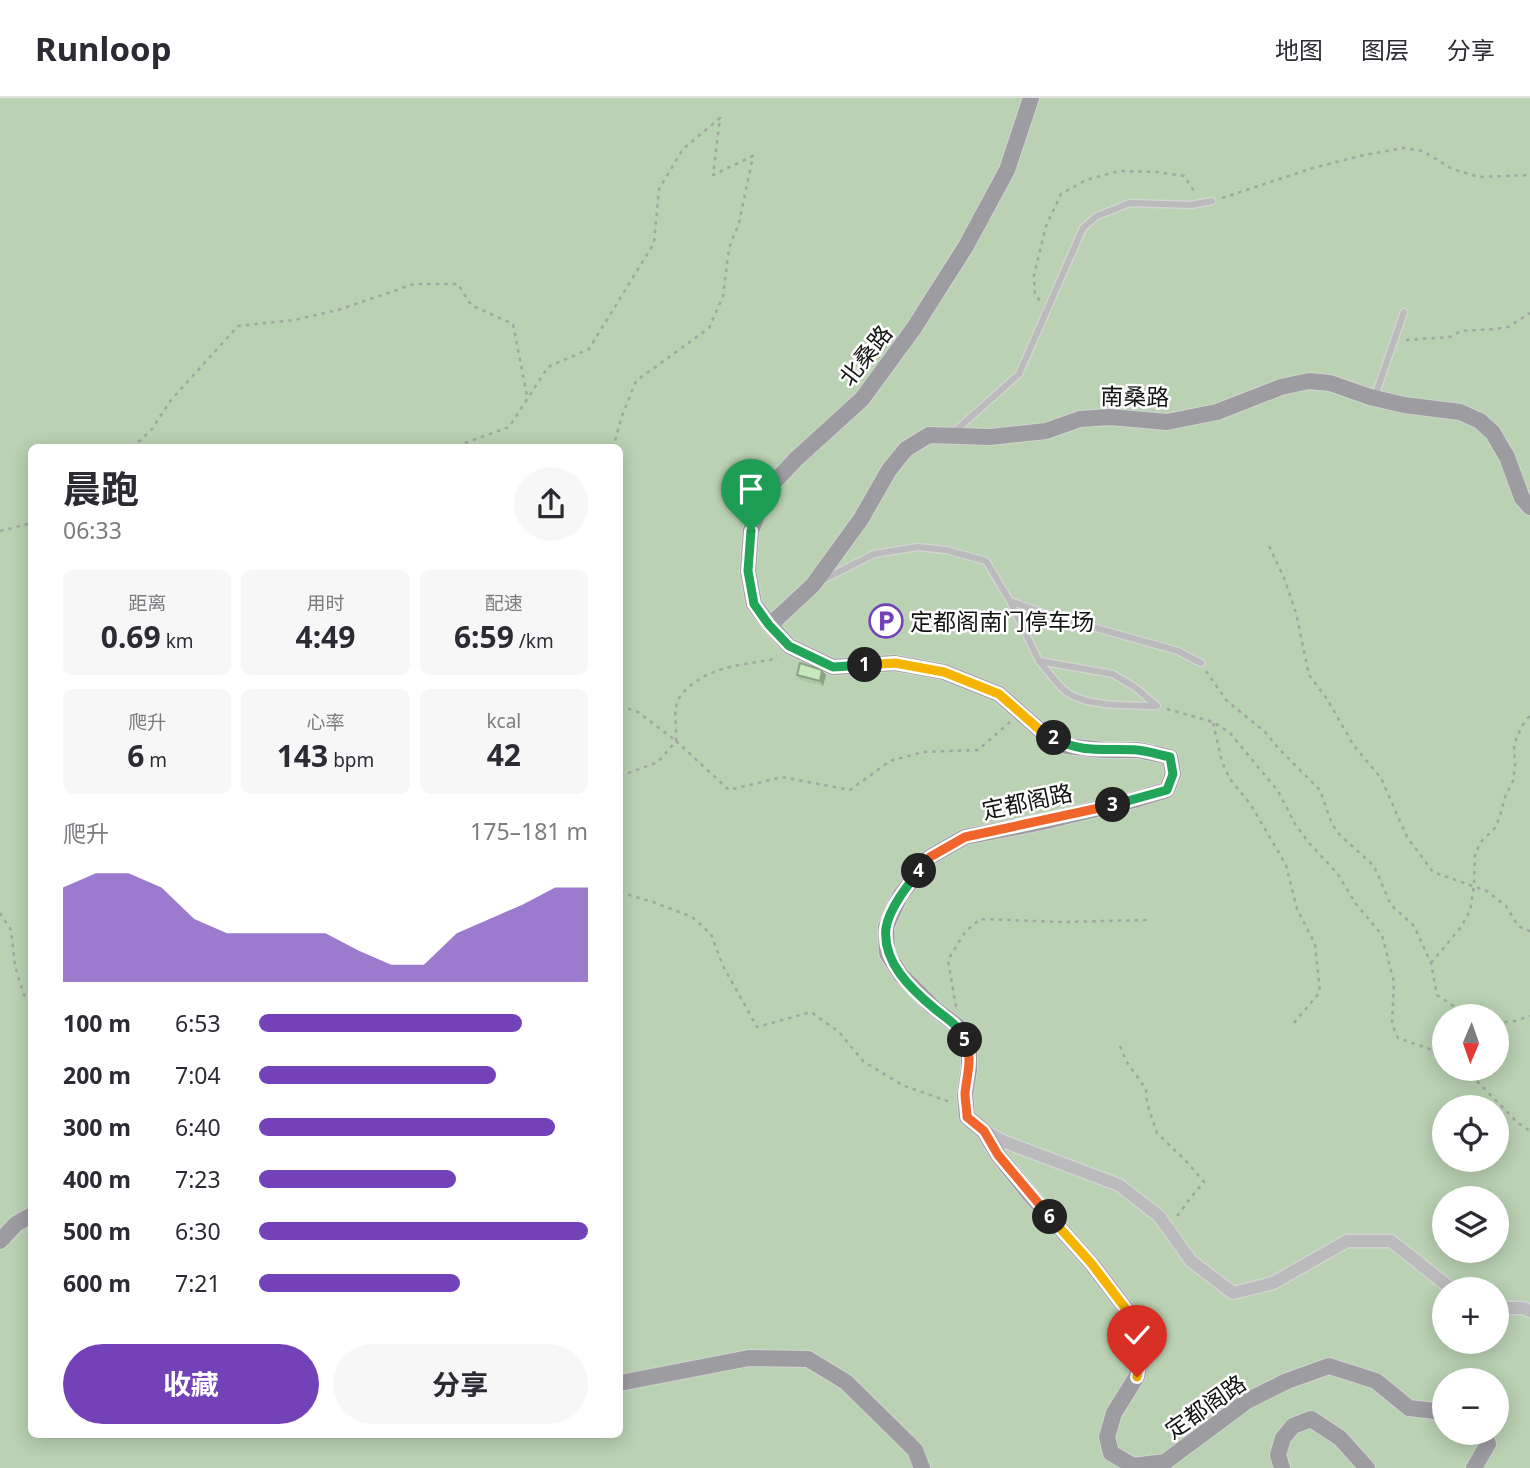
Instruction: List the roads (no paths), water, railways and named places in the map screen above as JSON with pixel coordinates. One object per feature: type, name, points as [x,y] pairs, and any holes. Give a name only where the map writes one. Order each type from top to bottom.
[{"type":"street","name":"北桑路","points":[[769,625],[754,604],[748,571],[751,531],[767,490],[862,398],[914,328],[966,246],[1007,170],[1031,98]]},
{"type":"street","name":"南桑路","points":[[769,625],[813,585],[861,519],[889,470],[906,449],[929,435],[990,436],[1037,432],[1080,419],[1110,417],[1167,422],[1217,412],[1281,387],[1308,381],[1330,383],[1404,405],[1460,412],[1480,421],[1493,433],[1507,457],[1522,498],[1530,507]]},
{"type":"street","name":"定都阁路","points":[[769,625],[789,646],[833,667],[895,663],[944,672],[999,694],[1041,731],[1067,746],[1138,750],[1170,757],[1173,774],[1167,790],[1068,816],[965,837],[930,857],[900,895],[886,927],[887,953],[901,975],[934,1008],[960,1028],[969,1049],[965,1095],[967,1117],[984,1131],[998,1155],[1091,1263],[1135,1321],[1143,1346],[1137,1377],[1114,1413],[1107,1437],[1111,1453],[1133,1466],[1165,1462],[1247,1401],[1287,1381],[1329,1366],[1376,1381],[1409,1408],[1432,1411]]},
{"type":"street","points":[[984,1131],[1005,1142],[1119,1185],[1159,1216],[1191,1261],[1233,1293],[1273,1283],[1347,1241],[1391,1241],[1437,1277]]},
{"type":"street","points":[[0,1241],[16,1224],[28,1217]]},
{"type":"street","points":[[1509,1308],[1530,1311]]},
{"type":"street","points":[[623,1382],[749,1358],[808,1359],[846,1382],[915,1450],[922,1468]]},
{"type":"street","points":[[1282,1468],[1278,1455],[1283,1438],[1293,1426],[1311,1419],[1340,1438],[1367,1468]]},
{"type":"street","points":[[1474,1468],[1487,1445]]},
{"type":"lane","points":[[949,436],[1019,373],[1083,228],[1097,216],[1130,203],[1191,205],[1212,201]]},
{"type":"lane","points":[[1375,398],[1404,312]]},
{"type":"lane","points":[[813,585],[873,554],[918,547],[946,550],[986,561],[1010,601],[1039,661],[1066,692],[1087,701],[1117,706],[1157,706],[1136,688],[1113,674],[1039,661]]},
{"type":"lane","points":[[1010,601],[1046,614],[1178,651],[1201,663]]},
{"type":"place","name":"定都阁南门停车场","points":[[886,621]]}]
